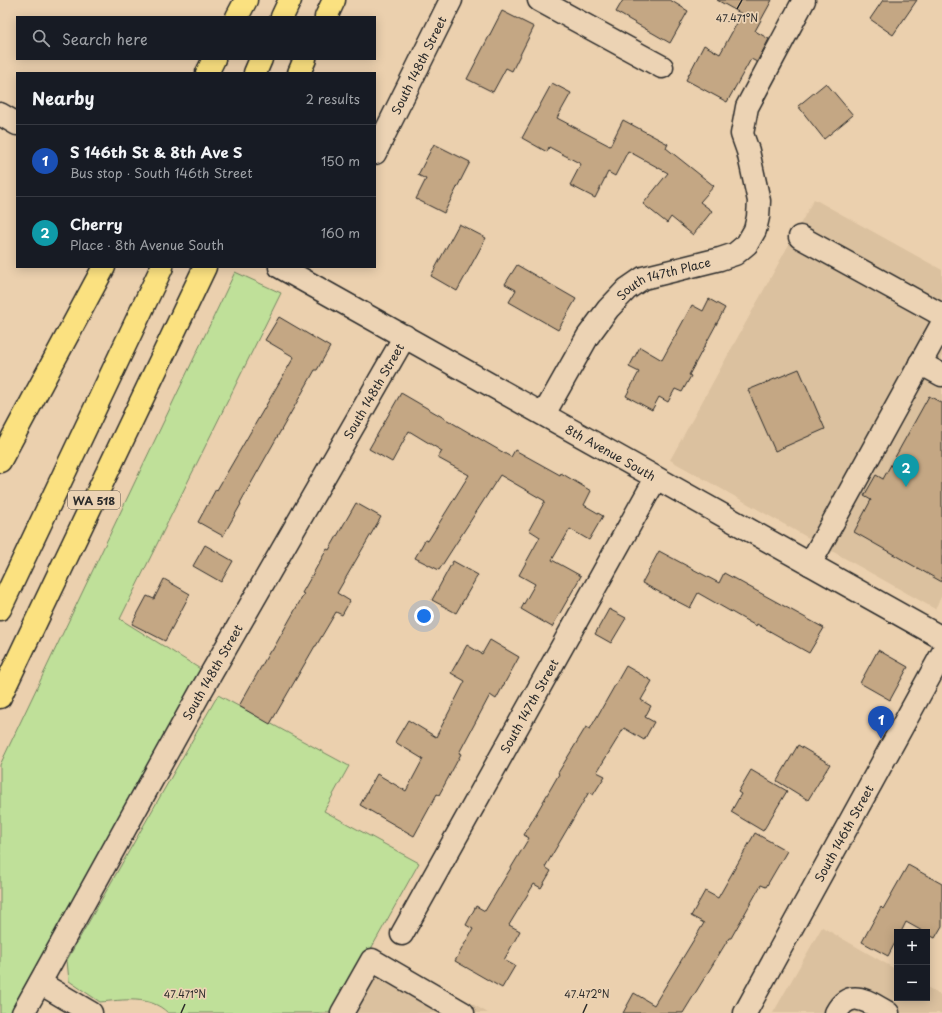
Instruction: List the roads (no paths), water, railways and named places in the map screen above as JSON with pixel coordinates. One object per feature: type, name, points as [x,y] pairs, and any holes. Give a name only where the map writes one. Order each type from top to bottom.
[{"type":"highway","points":[[238,16],[246,0]]},
{"type":"highway","points":[[282,16],[290,0]]},
{"type":"highway","points":[[326,16],[334,0]]},
{"type":"highway","points":[[208,72],[214,60]]},
{"type":"highway","points":[[255,72],[261,60]]},
{"type":"highway","points":[[300,72],[306,60]]},
{"type":"highway","points":[[0,461],[103,268]]},
{"type":"highway","name":"WA 518","points":[[0,609],[162,268]]},
{"type":"highway","name":"WA 518","points":[[0,697],[204,268]]},
{"type":"street","name":"South 148th Street","points":[[376,151],[451,0]]},
{"type":"street","points":[[539,0],[662,67]]},
{"type":"street","name":"South 147th Place","points":[[544,414],[588,336],[608,309],[627,289],[643,278],[735,254],[747,244],[755,230],[760,202],[748,151],[742,134],[747,107],[804,0]]},
{"type":"street","points":[[0,114],[16,123]]},
{"type":"street","points":[[800,237],[942,315]]},
{"type":"street","name":"8th Avenue South","points":[[284,268],[314,275],[405,336],[942,638]]},
{"type":"street","points":[[810,564],[942,324]]},
{"type":"street","name":"South 148th Street","points":[[24,1012],[200,693],[405,336]]},
{"type":"street","points":[[920,363],[942,375]]},
{"type":"street","name":"South 147th Street","points":[[402,934],[656,478]]},
{"type":"street","name":"South 146th Street","points":[[745,1013],[942,654]]},
{"type":"street","points":[[342,1013],[372,960],[464,1013]]},
{"type":"street","points":[[40,983],[90,1013]]},
{"type":"street","points":[[836,1013],[840,1005],[852,998],[865,1000],[888,1013]]},
{"type":"place","name":"Cherry","points":[[906,487]]},
{"type":"place","name":"S 146th St & 8th Ave S","points":[[881,739]]}]
